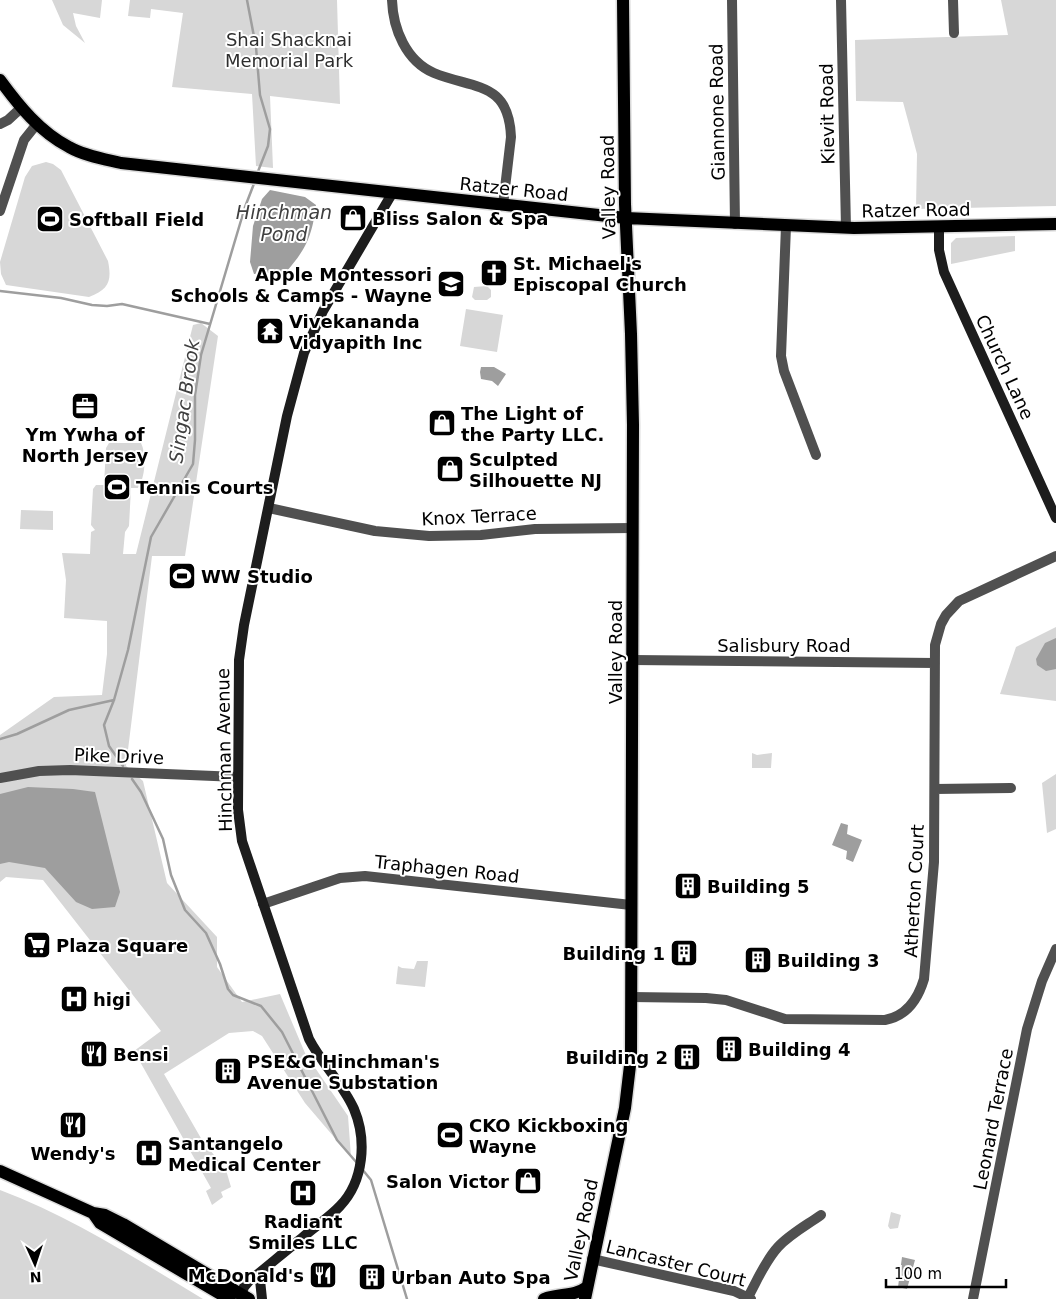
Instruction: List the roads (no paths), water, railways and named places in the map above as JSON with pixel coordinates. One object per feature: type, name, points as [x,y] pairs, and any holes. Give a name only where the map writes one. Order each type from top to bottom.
[{"type":"main road","name":"Valley Road","points":[[586,1293],[628,1086],[631,1058],[632,379],[626,218],[622,0]]},
{"type":"main road","name":"Ratzer Road","points":[[0,80],[36,124],[69,147],[96,157],[121,163],[626,218],[846,228],[1056,224]]},
{"type":"main road","points":[[0,1171],[93,1213],[105,1215],[123,1224],[239,1298]]},
{"type":"main road","points":[[544,1299],[586,1293]]},
{"type":"street","points":[[392,0],[398,33],[407,49],[418,62],[432,72],[471,83],[487,90],[494,95],[505,109],[511,127],[511,137],[503,205]]},
{"type":"street","name":"Giannone Road","points":[[732,0],[735,224]]},
{"type":"street","name":"Kievit Road","points":[[842,0],[846,228]]},
{"type":"street","points":[[953,0],[954,33]]},
{"type":"street","points":[[0,124],[8,120],[21,108]]},
{"type":"street","points":[[0,211],[24,140],[36,124]]},
{"type":"street","name":"Hinchman Avenue","points":[[239,1298],[249,1281],[339,1207],[353,1188],[359,1168],[361,1136],[355,1110],[309,1039],[242,841],[238,810],[240,653],[287,416],[304,353],[323,311],[393,192]]},
{"type":"street","points":[[786,226],[782,356],[784,371],[816,455]]},
{"type":"street","name":"Church Lane","points":[[939,227],[939,250],[944,272],[1056,518]]},
{"type":"street","name":"Knox Terrace","points":[[269,508],[375,530],[423,536],[481,535],[534,529],[633,528]]},
{"type":"street","name":"Atherton Court","points":[[631,997],[726,1000],[772,1016],[798,1020],[885,1020],[896,1017],[904,1012],[916,1000],[924,979],[933,881],[935,663],[937,634],[946,614],[952,607],[967,597],[1056,556]]},
{"type":"street","name":"Salisbury Road","points":[[632,660],[935,663]]},
{"type":"street","name":"Pike Drive","points":[[0,778],[39,771],[70,770],[238,777]]},
{"type":"street","points":[[934,789],[1011,788]]},
{"type":"street","name":"Traphagen Road","points":[[263,904],[340,878],[365,876],[631,905]]},
{"type":"street","name":"Leonard Terrace","points":[[973,1299],[1028,1029],[1042,981],[1056,951]]},
{"type":"street","points":[[750,1298],[769,1258],[777,1248],[785,1239],[822,1214]]},
{"type":"street","name":"Lancaster Court","points":[[592,1259],[734,1291],[750,1298]]},
{"type":"street","points":[[262,1299],[260,1280],[264,1270]]},
{"type":"water","name":"Hinchman Pond","points":[[270,190],[305,197],[316,205],[314,216],[304,248],[286,272],[254,274],[250,262],[253,226],[262,199]]},
{"type":"water","points":[[481,367],[494,367],[506,374],[498,386],[492,381],[481,379]]},
{"type":"water","points":[[1056,638],[1056,669],[1046,671],[1037,665],[1036,659],[1045,643]]},
{"type":"water","points":[[28,787],[95,792],[120,892],[115,907],[92,909],[76,902],[45,868],[9,862],[0,864],[0,794]]},
{"type":"water","points":[[841,823],[848,825],[847,834],[862,840],[853,862],[846,859],[847,851],[832,845]]},
{"type":"water","points":[[902,1257],[915,1260],[907,1289],[898,1287]]},
{"type":"waterway","name":"Singac Brook","points":[[247,0],[256,47],[260,95],[270,129],[268,146],[257,174]]},
{"type":"waterway","name":"Singac Brook","points":[[123,766],[109,746],[104,725],[114,700],[128,650],[151,537],[193,464],[195,395],[201,355],[245,207],[255,181]]},
{"type":"waterway","points":[[0,291],[61,298],[92,305],[122,304],[210,324]]},
{"type":"waterway","points":[[0,739],[17,734],[69,710],[114,700]]},
{"type":"waterway","points":[[132,779],[141,792],[163,839],[171,875],[185,910],[206,933],[220,964],[228,989],[233,995],[261,1006],[282,1032],[337,1140],[357,1163]]},
{"type":"waterway","points":[[362,1169],[371,1180],[407,1299]]},
{"type":"place","name":"Bliss Salon & Spa","points":[[353,218]]},
{"type":"place","name":"Softball Field","points":[[50,219]]},
{"type":"place","name":"St. Michael's Episcopal Church","points":[[494,273]]},
{"type":"place","name":"Apple Montessori Schools & Camps - Wayne","points":[[451,284]]},
{"type":"place","name":"Vivekananda Vidyapith Inc","points":[[270,331]]},
{"type":"place","name":"Ym Ywha of North Jersey","points":[[85,406]]},
{"type":"place","name":"The Light of the Party LLC.","points":[[442,423]]},
{"type":"place","name":"Sculpted Silhouette NJ","points":[[450,469]]},
{"type":"place","name":"Tennis Courts","points":[[117,487]]},
{"type":"place","name":"WW Studio","points":[[182,576]]},
{"type":"place","name":"Building 5","points":[[688,886]]},
{"type":"place","name":"Plaza Square","points":[[37,945]]},
{"type":"place","name":"Building 1","points":[[684,953]]},
{"type":"place","name":"Building 3","points":[[758,960]]},
{"type":"place","name":"higi","points":[[74,999]]},
{"type":"place","name":"Building 4","points":[[729,1049]]},
{"type":"place","name":"Bensi","points":[[94,1054]]},
{"type":"place","name":"Building 2","points":[[687,1057]]},
{"type":"place","name":"PSE&G Hinchman's Avenue Substation","points":[[228,1071]]},
{"type":"place","name":"Wendy's","points":[[73,1125]]},
{"type":"place","name":"CKO Kickboxing Wayne","points":[[450,1135]]},
{"type":"place","name":"Santangelo Medical Center","points":[[149,1153]]},
{"type":"place","name":"Salon Victor","points":[[528,1181]]},
{"type":"place","name":"Radiant Smiles LLC","points":[[303,1193]]},
{"type":"place","name":"McDonald's","points":[[323,1275]]},
{"type":"place","name":"Urban Auto Spa","points":[[372,1277]]},
{"type":"park label","name":"Shai Shacknai Memorial Park","points":[[289,49]]}]
